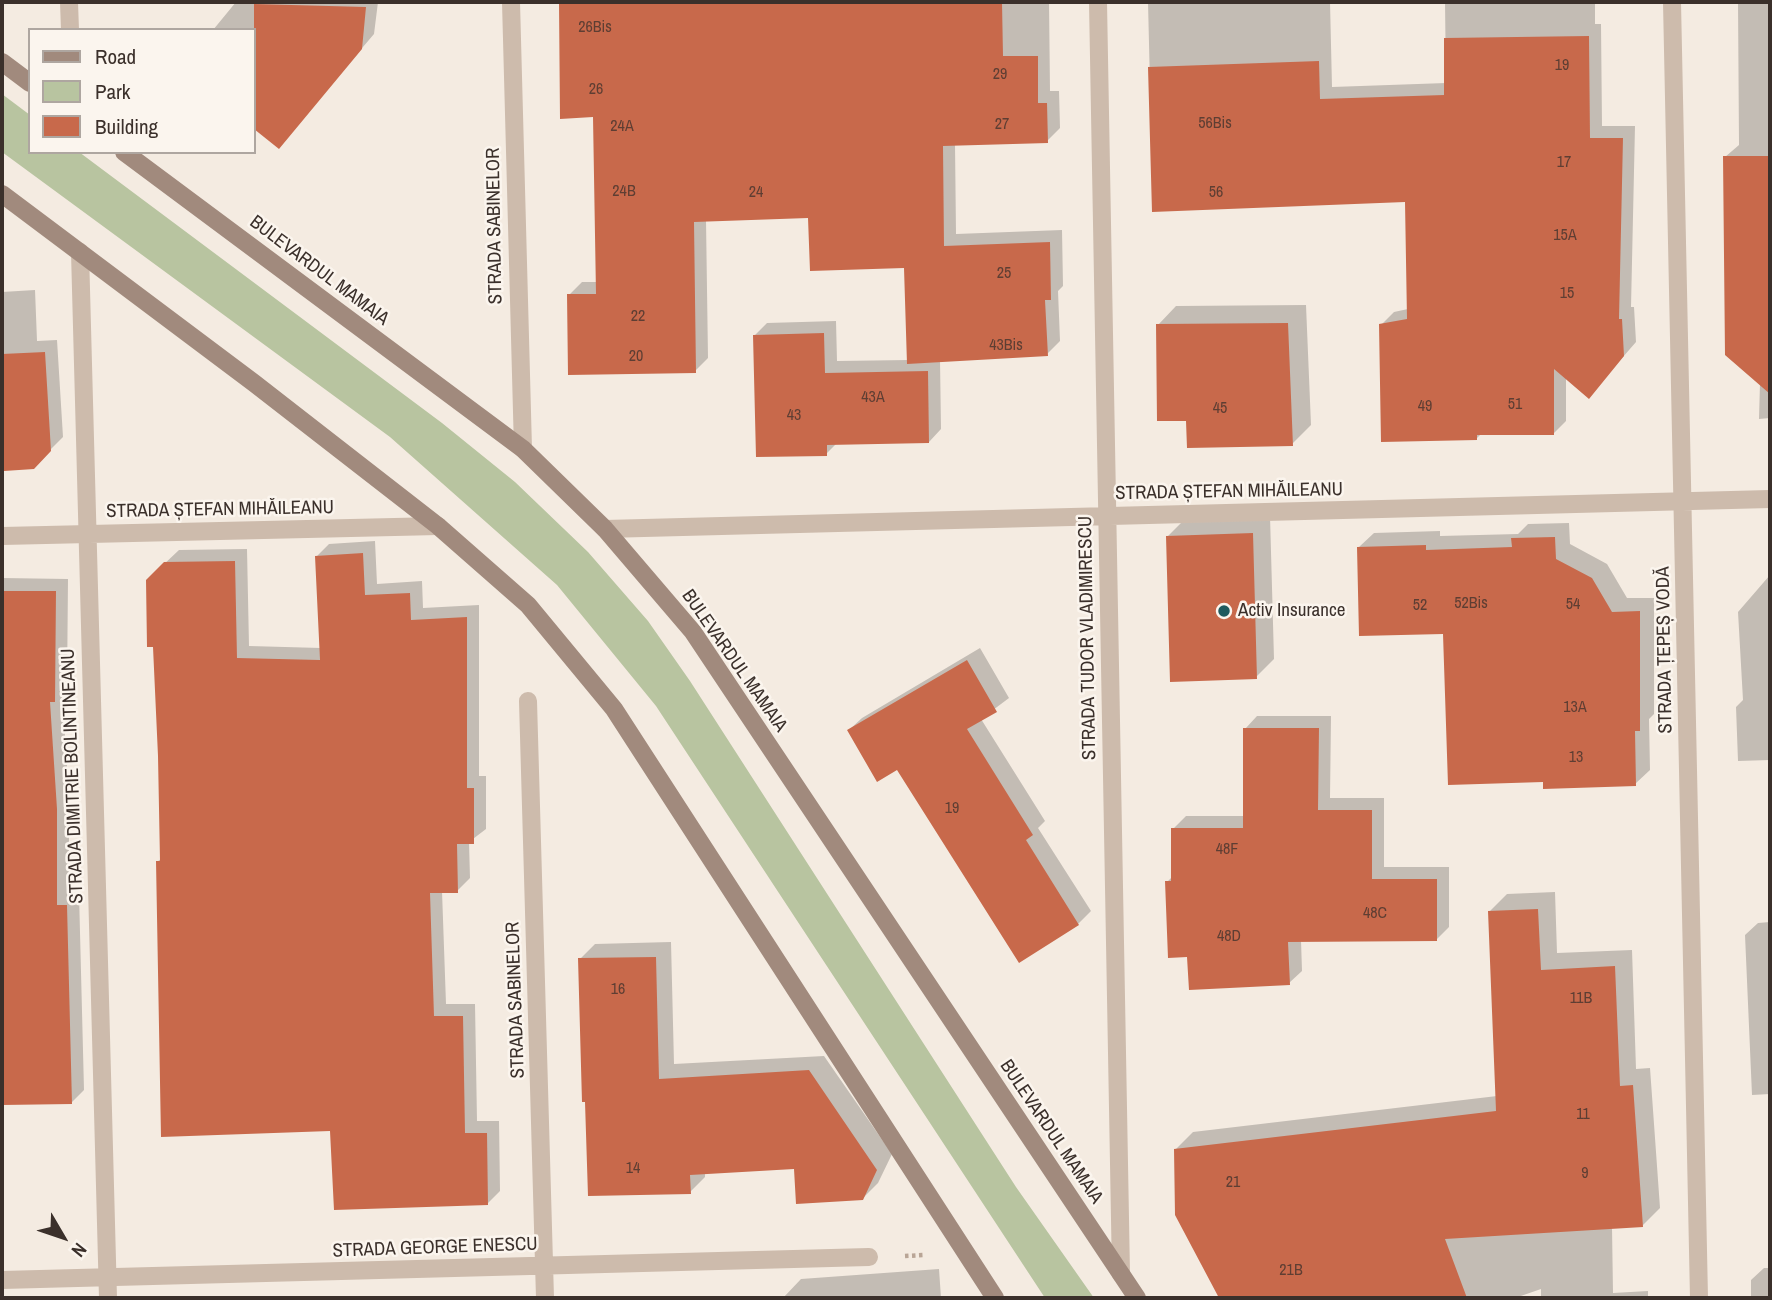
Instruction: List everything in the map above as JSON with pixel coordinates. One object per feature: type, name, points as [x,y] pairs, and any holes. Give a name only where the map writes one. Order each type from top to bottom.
[{"type":"main road","points":[[2,62],[28,82]]},
{"type":"main road","name":"BULEVARDUL MAMAIA","points":[[127,154],[523,449],[605,529],[693,632],[1137,1298]]},
{"type":"main road","points":[[2,194],[438,526],[528,605],[614,709],[995,1298]]},
{"type":"street","points":[[69,2],[70,28]]},
{"type":"street","name":"STRADA SABINELOR","points":[[511,2],[523,449]]},
{"type":"street","name":"STRADA TUDOR VLADIMIRESCU","points":[[1098,2],[1121,1274]]},
{"type":"street","name":"STRADA ȚEPEȘ VODĂ","points":[[1672,2],[1699,1298]]},
{"type":"street","name":"STRADA DIMITRIE BOLINTINEANU","points":[[80,252],[108,1298]]},
{"type":"street","name":"STRADA ȘTEFAN MIHĂILEANU","points":[[605,529],[1770,499]]},
{"type":"street","name":"STRADA ȘTEFAN MIHĂILEANU","points":[[2,536],[438,526]]},
{"type":"street","name":"STRADA SABINELOR","points":[[528,701],[545,1298]]},
{"type":"street","name":"STRADA GEORGE ENESCU","points":[[2,1280],[869,1257]]},
{"type":"green space","points":[[2,94],[28,114],[28,154],[82,154],[442,423],[515,482],[588,552],[648,621],[690,681],[1016,1187],[1094,1298],[1045,1298],[656,706],[557,585],[390,437],[2,152]]},
{"type":"building","points":[[559,2],[1002,2],[1003,56],[1038,56],[1038,103],[1047,103],[1048,143],[943,146],[944,246],[1050,242],[1051,300],[1045,300],[1048,356],[907,364],[904,268],[810,271],[808,218],[694,222],[696,373],[568,375],[567,294],[596,294],[593,117],[560,119]]},
{"type":"building","points":[[254,4],[366,7],[362,49],[279,149],[256,131]]},
{"type":"building","points":[[1589,36],[1590,138],[1623,138],[1619,319],[1622,319],[1624,356],[1589,399],[1554,369],[1554,435],[1477,435],[1477,440],[1381,442],[1379,324],[1407,319],[1405,202],[1152,212],[1148,67],[1319,61],[1320,99],[1444,95],[1444,38]]},
{"type":"building","points":[[1723,156],[1770,156],[1770,394],[1725,355]]},
{"type":"building","points":[[1288,323],[1293,446],[1187,448],[1186,421],[1157,421],[1156,324]]},
{"type":"building","points":[[824,333],[825,373],[928,371],[929,443],[827,445],[827,456],[756,457],[753,335]]},
{"type":"building","points":[[45,352],[51,451],[34,469],[4,471],[2,354]]},
{"type":"building","points":[[1253,533],[1257,679],[1170,682],[1166,536]]},
{"type":"building","points":[[1555,537],[1556,559],[1592,578],[1612,612],[1640,611],[1640,731],[1635,731],[1636,786],[1543,789],[1543,782],[1448,785],[1443,634],[1359,636],[1357,547],[1426,545],[1426,550],[1512,547],[1511,538]]},
{"type":"building","points":[[363,553],[365,595],[410,593],[411,620],[467,617],[467,788],[474,788],[474,844],[457,844],[458,893],[430,893],[434,1016],[463,1016],[465,1133],[487,1133],[488,1205],[334,1210],[330,1131],[161,1137],[156,861],[160,861],[158,756],[153,647],[147,647],[146,580],[164,562],[235,561],[237,658],[320,660],[315,556]]},
{"type":"building","points":[[2,591],[56,591],[55,702],[50,702],[57,809],[57,905],[67,905],[72,1104],[2,1105]]},
{"type":"building","points":[[967,660],[997,712],[967,729],[1033,835],[1026,840],[1079,925],[1019,963],[897,770],[877,782],[847,730]]},
{"type":"building","points":[[1243,728],[1319,728],[1318,810],[1372,810],[1372,879],[1437,879],[1437,941],[1288,942],[1290,985],[1189,990],[1187,957],[1168,958],[1165,881],[1171,881],[1171,828],[1243,828]]},
{"type":"building","points":[[1538,909],[1541,970],[1615,966],[1620,1086],[1633,1085],[1643,1227],[1445,1239],[1467,1298],[1219,1298],[1175,1215],[1174,1149],[1496,1111],[1488,911]]},
{"type":"building","points":[[656,957],[659,1079],[809,1070],[877,1170],[863,1200],[796,1204],[794,1169],[690,1175],[691,1194],[588,1196],[578,958]]},
{"type":"place","name":"Activ Insurance","points":[[1224,611]]}]
